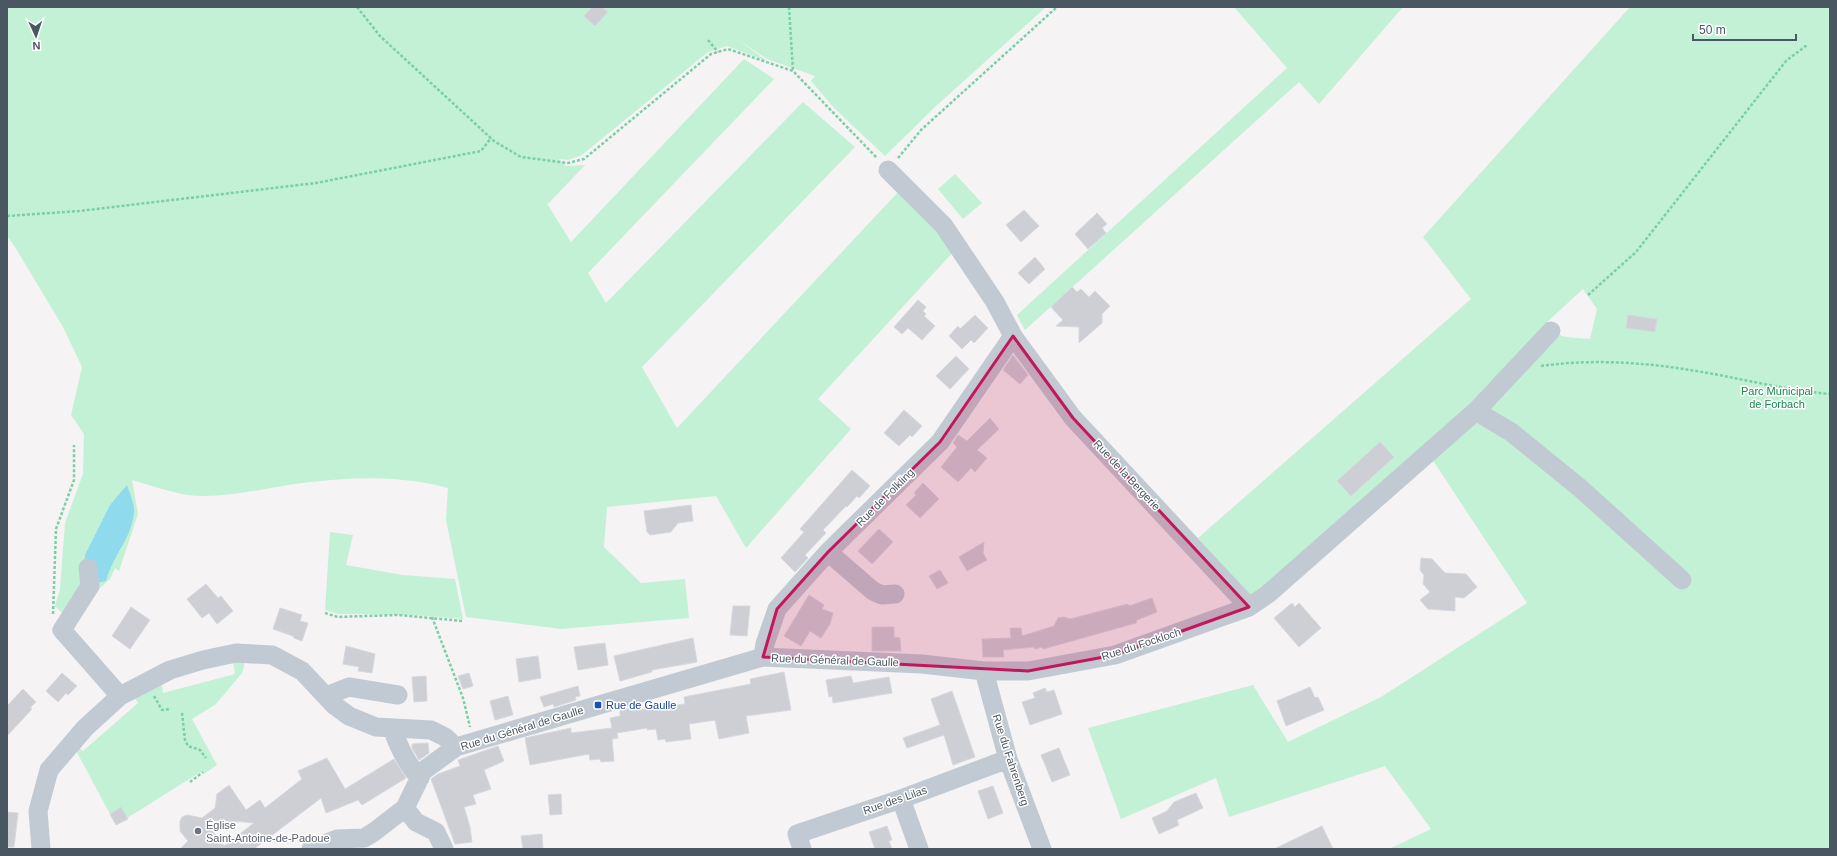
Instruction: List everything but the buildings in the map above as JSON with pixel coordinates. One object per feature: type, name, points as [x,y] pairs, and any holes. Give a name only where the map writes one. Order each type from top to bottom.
[{"type":"street","name":"Rue de la Bergerie","points":[[888,170],[944,226],[995,302],[1013,336],[1073,418],[1249,607]]},
{"type":"street","name":"Rue du Fockloch","points":[[984,670],[1028,671],[1115,655],[1249,607],[1268,594],[1477,410],[1551,331]]},
{"type":"street","name":"Rue de Folkling","points":[[763,657],[765,644],[777,609],[828,552],[940,442],[1013,336]]},
{"type":"street","points":[[1477,410],[1484,416],[1511,432],[1580,488],[1682,580]]},
{"type":"street","points":[[828,552],[873,591],[882,594],[895,594]]},
{"type":"street","points":[[88,568],[90,586],[62,630],[120,696]]},
{"type":"street","points":[[41,849],[38,811],[49,770],[85,728],[120,696],[170,670],[236,653],[272,655],[302,671],[334,705],[349,716],[376,728],[431,730],[445,737],[456,747]]},
{"type":"street","name":"Rue du Général de Gaulle","points":[[310,849],[336,839],[366,843],[405,808],[423,771],[456,747],[763,657],[922,664],[984,670]]},
{"type":"street","name":"Rue du Fahrenberg","points":[[984,670],[1008,759],[1042,849]]},
{"type":"street","points":[[326,696],[349,687],[398,696]]},
{"type":"street","points":[[392,728],[396,741],[414,773],[420,778]]},
{"type":"street","name":"Rue des Lilas","points":[[802,849],[796,834],[901,799],[1008,759]]},
{"type":"street","points":[[901,799],[918,849]]},
{"type":"street","points":[[405,808],[416,822],[436,832],[444,849]]},
{"type":"path","points":[[357,7],[380,36],[491,138],[521,157],[568,163],[584,159],[710,54],[728,49],[793,71],[888,170],[921,130],[1057,7]]},
{"type":"path","points":[[789,7],[793,71]]},
{"type":"path","points":[[708,40],[718,52]]},
{"type":"path","points":[[1588,295],[1636,252],[1786,60],[1807,45]]},
{"type":"path","points":[[7,216],[79,211],[316,183],[481,151],[491,138]]},
{"type":"path","points":[[1515,369],[1570,362],[1617,362],[1688,370],[1784,388],[1830,394]]},
{"type":"path","points":[[62,630],[53,617],[56,529],[74,480],[74,445]]},
{"type":"path","points":[[325,613],[338,617],[398,615],[462,621]]},
{"type":"path","points":[[432,617],[463,698],[471,728]]},
{"type":"path","points":[[162,710],[171,709]]},
{"type":"path","points":[[182,712],[185,740],[188,746],[200,750],[206,758]]},
{"type":"path","points":[[190,782],[203,772]]},
{"type":"highlighted area","points":[[1013,336],[1073,418],[1249,607],[1115,655],[1028,671],[763,657],[777,609],[828,552],[940,442]]},
{"type":"green space","points":[[7,7],[1046,7],[936,106],[885,156],[835,109],[811,81],[815,76],[767,59],[737,39],[767,61],[727,46],[708,52],[582,155],[568,160],[558,159],[566,166],[585,165],[548,204],[546,202],[571,242],[744,59],[774,79],[588,273],[606,303],[803,102],[855,147],[642,367],[677,428],[901,189],[955,250],[818,399],[851,429],[746,548],[716,496],[607,507],[604,547],[641,583],[685,579],[689,618],[561,629],[466,617],[446,520],[448,488],[409,480],[368,478],[308,482],[212,496],[188,495],[132,480],[138,514],[119,571],[115,568],[110,579],[100,588],[94,587],[62,613],[55,606],[60,589],[65,523],[83,474],[84,434],[71,415],[82,367],[63,327],[7,236]],"holes":[[[126,542],[109,567],[106,580],[96,583]]]},
{"type":"green space","points":[[1234,7],[1403,7],[1319,104],[1299,82],[1025,330],[1017,315],[1287,68]]},
{"type":"green space","name":"Parc Municipal de Forbach","points":[[1630,7],[1830,7],[1830,849],[1389,849],[1431,829],[1385,766],[1229,817],[1216,778],[1121,819],[1088,728],[1253,685],[1288,742],[1381,697],[1527,603],[1432,459],[1261,607],[1198,538],[1471,299],[1423,237]],"holes":[[[1583,289],[1597,309],[1590,339],[1559,335],[1550,328],[1547,322]]]},
{"type":"green space","points":[[955,174],[982,203],[963,219],[938,189]]},
{"type":"green space","points":[[330,532],[353,535],[346,565],[403,575],[455,579],[463,619],[413,615],[338,614],[325,610]]},
{"type":"green space","points":[[244,653],[244,667],[242,673],[216,704],[192,719],[217,765],[204,774],[202,771],[116,825],[74,747],[76,745],[83,751],[138,703],[133,695],[161,680],[163,693],[235,674],[232,654]]},
{"type":"water","points":[[127,485],[133,502],[134,512],[130,530],[126,539],[106,581],[96,583],[84,581],[85,555],[110,505]]},
{"type":"place","name":"Rue de Gaulle","points":[[598,705]]},
{"type":"place","name":"Église Saint-Antoine-de-Padoue","points":[[198,831]]}]
